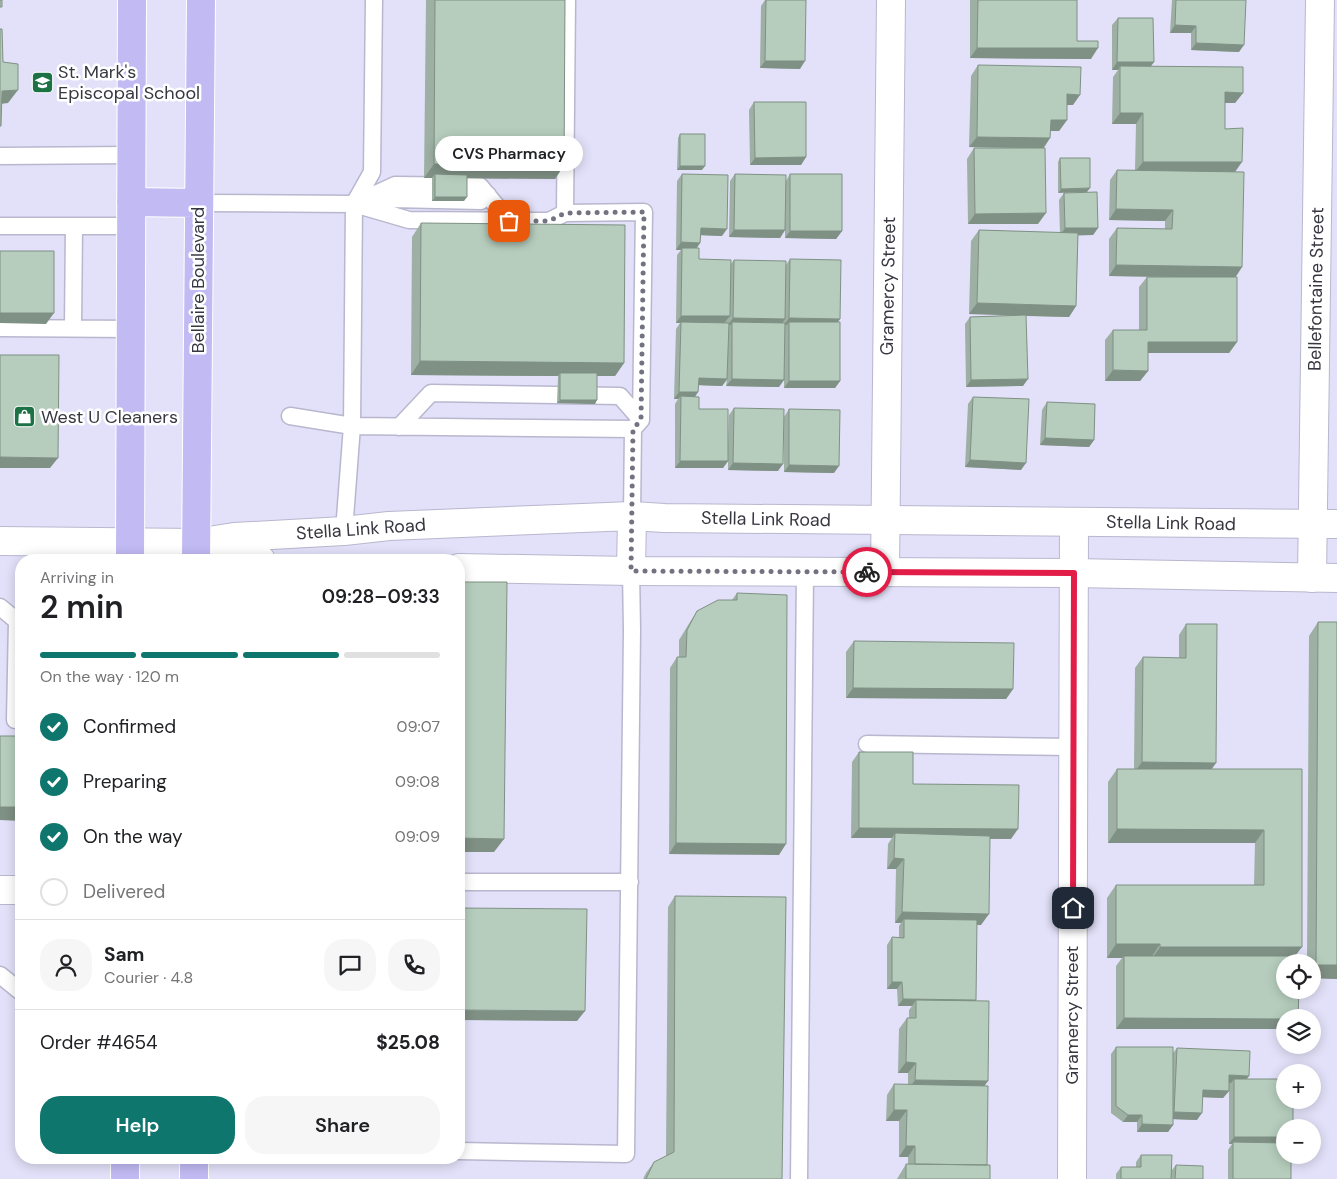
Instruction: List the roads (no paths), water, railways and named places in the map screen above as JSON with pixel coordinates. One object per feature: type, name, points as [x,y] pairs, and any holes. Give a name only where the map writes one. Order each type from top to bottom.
[{"type":"main road","points":[[130,551],[132,0]]},
{"type":"main road","name":"Bellaire Boulevard","points":[[196,552],[201,0]]},
{"type":"main road","name":"Gramercy Street","points":[[885,572],[891,0]]},
{"type":"main road","name":"Bellefontaine Street","points":[[1320,0],[1325,578]]},
{"type":"main road","points":[[131,214],[199,203]]},
{"type":"main road","points":[[631,571],[632,516]]},
{"type":"main road","name":"Stella Link Road","points":[[196,552],[234,537],[344,531],[389,526],[632,516],[664,518],[1325,524]]},
{"type":"main road","name":"Gramercy Street","points":[[1072,1179],[1074,522]]},
{"type":"main road","name":"Stella Link Road","points":[[0,541],[130,551],[212,554]]},
{"type":"main road","points":[[465,568],[631,571],[1074,573],[1325,578]]},
{"type":"main road","points":[[0,890],[15,890]]},
{"type":"main road","points":[[125,1164],[125,1179]]},
{"type":"main road","points":[[194,1164],[194,1179]]},
{"type":"lane","points":[[344,531],[352,426],[354,204],[372,172],[374,0]]},
{"type":"lane","points":[[565,213],[567,0]]},
{"type":"lane","points":[[0,156],[131,155]]},
{"type":"lane","points":[[354,204],[395,184],[480,186],[509,221]]},
{"type":"lane","points":[[199,203],[354,204],[409,220],[549,221],[565,213],[644,212],[632,516]]},
{"type":"lane","points":[[0,226],[74,226],[131,214]]},
{"type":"lane","points":[[72,328],[74,226]]},
{"type":"lane","points":[[0,328],[131,329]]},
{"type":"lane","points":[[399,427],[431,393],[620,396],[637,425]]},
{"type":"lane","points":[[290,416],[352,426],[637,425]]},
{"type":"lane","points":[[465,1152],[626,1154],[630,882],[631,571]]},
{"type":"lane","points":[[799,1179],[805,572]]},
{"type":"lane","points":[[0,607],[15,619]]},
{"type":"lane","points":[[867,744],[1073,747]]},
{"type":"lane","points":[[465,882],[630,882]]},
{"type":"lane","points":[[0,975],[15,987]]},
{"type":"place","name":"St. Mark's Episcopal School","points":[[42,82]]},
{"type":"place","name":"CVS Pharmacy","points":[[509,221]]},
{"type":"place","name":"West U Cleaners","points":[[25,417]]}]
